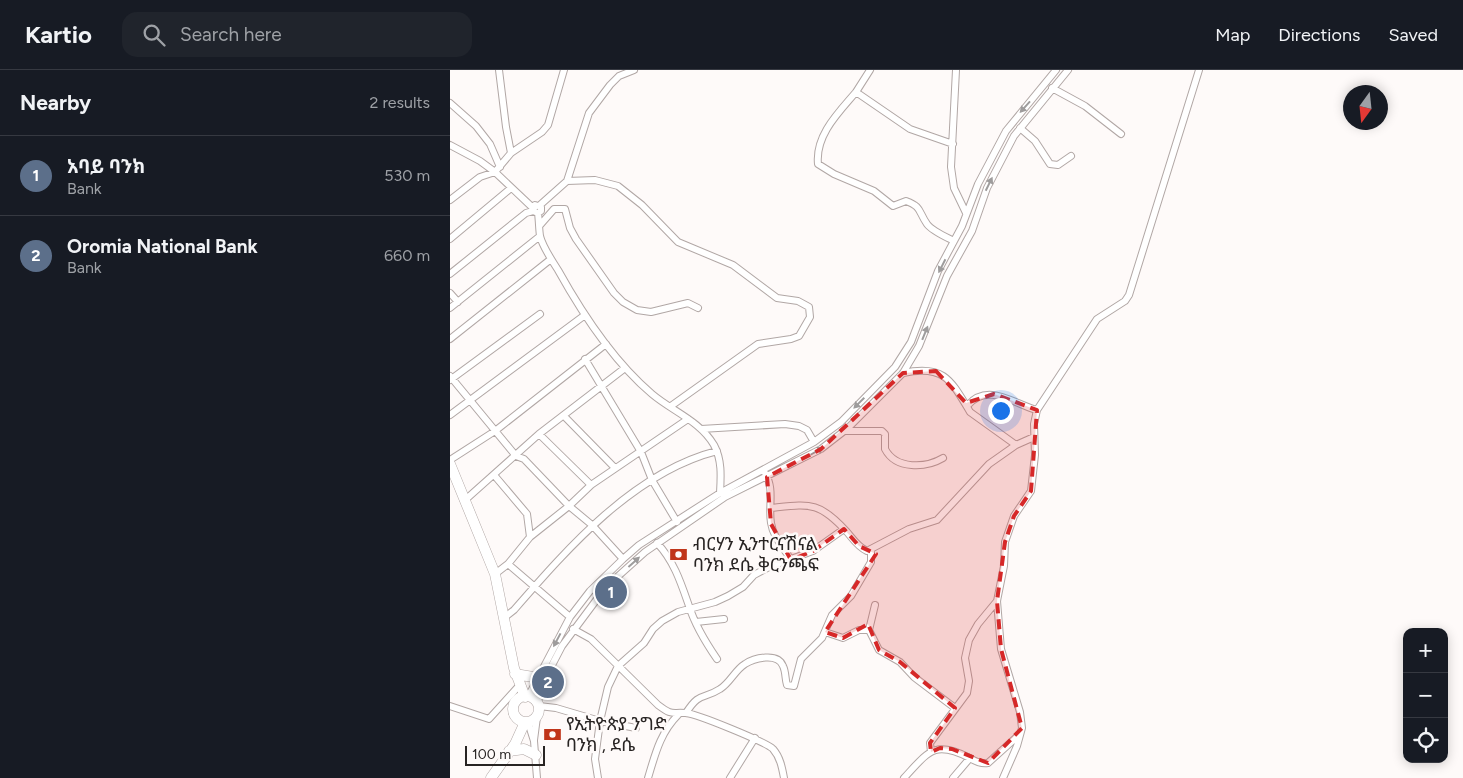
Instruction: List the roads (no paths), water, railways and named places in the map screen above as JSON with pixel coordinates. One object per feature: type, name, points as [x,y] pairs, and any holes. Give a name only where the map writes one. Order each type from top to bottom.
[{"type":"highway","points":[[450,464],[495,574],[505,616],[520,689],[514,706],[512,748]]},
{"type":"highway","points":[[520,689],[539,678]]},
{"type":"highway","points":[[491,778],[530,720],[538,704],[520,689]]},
{"type":"highway","points":[[515,715],[530,720]]},
{"type":"highway","points":[[512,748],[524,749],[536,755]]},
{"type":"street","points":[[499,70],[511,153]]},
{"type":"street","points":[[450,200],[480,177],[497,170],[511,153],[542,132],[548,125],[564,70]]},
{"type":"street","points":[[450,274],[526,213],[542,209],[540,205],[567,181],[589,113],[619,76],[634,70]]},
{"type":"street","points":[[870,70],[856,92],[830,122],[822,141],[818,164],[834,174],[874,191],[894,206],[906,201],[914,204],[921,209],[927,224],[954,241]]},
{"type":"street","points":[[956,70],[951,167],[954,188],[966,213]]},
{"type":"street","points":[[450,706],[489,719],[520,689],[539,678],[570,617],[590,591],[623,558],[720,493],[814,442],[841,422],[895,367],[911,342],[938,271],[954,241],[978,184],[1006,131],[1056,70]]},
{"type":"street","points":[[636,728],[600,721],[538,704],[550,669],[573,629],[606,587],[657,543],[725,497],[821,449],[844,431],[903,373],[920,346],[947,276],[972,231],[987,188],[1020,128],[1054,90],[1068,70]]},
{"type":"street","points":[[1003,778],[1017,746],[1022,728],[1020,712],[1001,649],[997,601],[1004,566],[1005,542],[1014,516],[1031,492],[1035,455],[1034,424],[1036,413],[1097,319],[1125,301],[1129,295],[1198,70]]},
{"type":"street","points":[[1045,84],[1085,106],[1121,134]]},
{"type":"street","points":[[856,92],[910,128],[953,144]]},
{"type":"street","points":[[450,103],[476,126],[490,144],[497,170],[511,188],[535,211],[540,225],[540,236],[552,259],[585,315],[606,344],[625,368],[654,395],[701,429],[717,451],[720,459],[720,493]]},
{"type":"street","points":[[1020,128],[1035,140],[1050,164],[1058,165],[1071,156]]},
{"type":"street","points":[[450,145],[497,170]]},
{"type":"street","points":[[567,181],[595,180],[618,186],[642,205],[678,242],[733,265],[777,298],[798,301],[809,307],[810,317],[799,336],[790,340],[758,344],[671,406]]},
{"type":"street","points":[[450,239],[511,188]]},
{"type":"street","points":[[540,225],[554,209],[565,209],[570,228],[576,239],[614,293],[632,308],[651,312],[688,303],[698,308]]},
{"type":"street","points":[[450,308],[540,236]]},
{"type":"street","points":[[450,339],[552,259]]},
{"type":"street","points":[[450,293],[458,302]]},
{"type":"street","points":[[928,298],[937,301]]},
{"type":"street","points":[[540,314],[451,378],[516,456],[524,459],[623,558]]},
{"type":"street","points":[[450,415],[585,315]]},
{"type":"street","points":[[450,460],[495,431],[606,344]]},
{"type":"street","points":[[585,359],[641,452],[652,480],[677,522]]},
{"type":"street","points":[[464,501],[539,434],[625,368]]},
{"type":"street","points":[[903,373],[921,369],[936,370],[951,383],[974,416],[1016,445]]},
{"type":"street","points":[[968,405],[981,395],[994,394],[1036,413]]},
{"type":"street","points":[[564,416],[615,468]]},
{"type":"street","points":[[495,574],[508,564],[530,537],[569,506],[591,485],[688,419]]},
{"type":"street","points":[[701,429],[785,424],[799,426],[807,430],[814,442]]},
{"type":"street","points":[[844,431],[882,430],[885,434],[885,450],[896,461],[917,466],[932,464],[943,458]]},
{"type":"street","points":[[539,434],[591,485]]},
{"type":"street","points":[[771,508],[808,504],[830,515],[859,546],[867,551],[909,529],[937,520],[989,464],[1016,445],[1034,437]]},
{"type":"street","points":[[505,616],[514,610],[592,525],[652,480],[684,461],[717,451]]},
{"type":"street","points":[[795,453],[799,460]]},
{"type":"street","points":[[763,470],[770,485],[770,518],[773,532],[791,560]]},
{"type":"street","points":[[494,475],[527,514],[530,537]]},
{"type":"street","points":[[598,778],[595,759],[600,721],[608,687],[618,666],[644,643],[653,629],[662,621],[689,608],[715,602],[743,587],[754,575],[813,551],[844,528]]},
{"type":"street","points":[[657,543],[666,552],[682,582],[689,608],[717,659]]},
{"type":"street","points":[[686,713],[701,696],[719,690],[745,664],[764,658],[773,657],[780,662],[783,665],[787,685],[794,686],[801,659],[822,638],[832,615],[851,596],[868,569],[873,557],[871,549]]},
{"type":"street","points":[[508,564],[570,617]]},
{"type":"street","points":[[931,752],[930,743],[968,688],[966,658],[969,640],[978,624],[997,601]]},
{"type":"street","points":[[874,605],[869,630],[879,650],[900,662],[914,677],[954,708]]},
{"type":"street","points":[[696,622],[724,619]]},
{"type":"street","points":[[573,629],[591,639],[658,705],[669,713],[678,715],[686,713],[755,738],[774,750],[781,762],[784,778]]},
{"type":"street","points":[[825,632],[843,638],[860,630],[869,630]]},
{"type":"street","points":[[648,778],[665,729],[678,715]]},
{"type":"street","points":[[530,720],[536,755],[537,778]]},
{"type":"street","points":[[530,720],[534,741]]},
{"type":"street","points":[[904,778],[923,757],[940,748],[952,749],[983,764],[988,763],[1020,735]]},
{"type":"street","points":[[730,778],[755,738]]},
{"type":"street","points":[[953,778],[970,758]]},
{"type":"place","name":"ብርሃን ኢንተርናሽናል ባንክ ደሴ ቅርንጫፍ","points":[[679,554]]},
{"type":"place","name":"አባይ ባንክ","points":[[611,592]]},
{"type":"place","name":"Oromia National Bank","points":[[548,682]]},
{"type":"place","name":"የኢትዮጵያ ንግድ ባንክ , ደሴ","points":[[552,734]]}]
